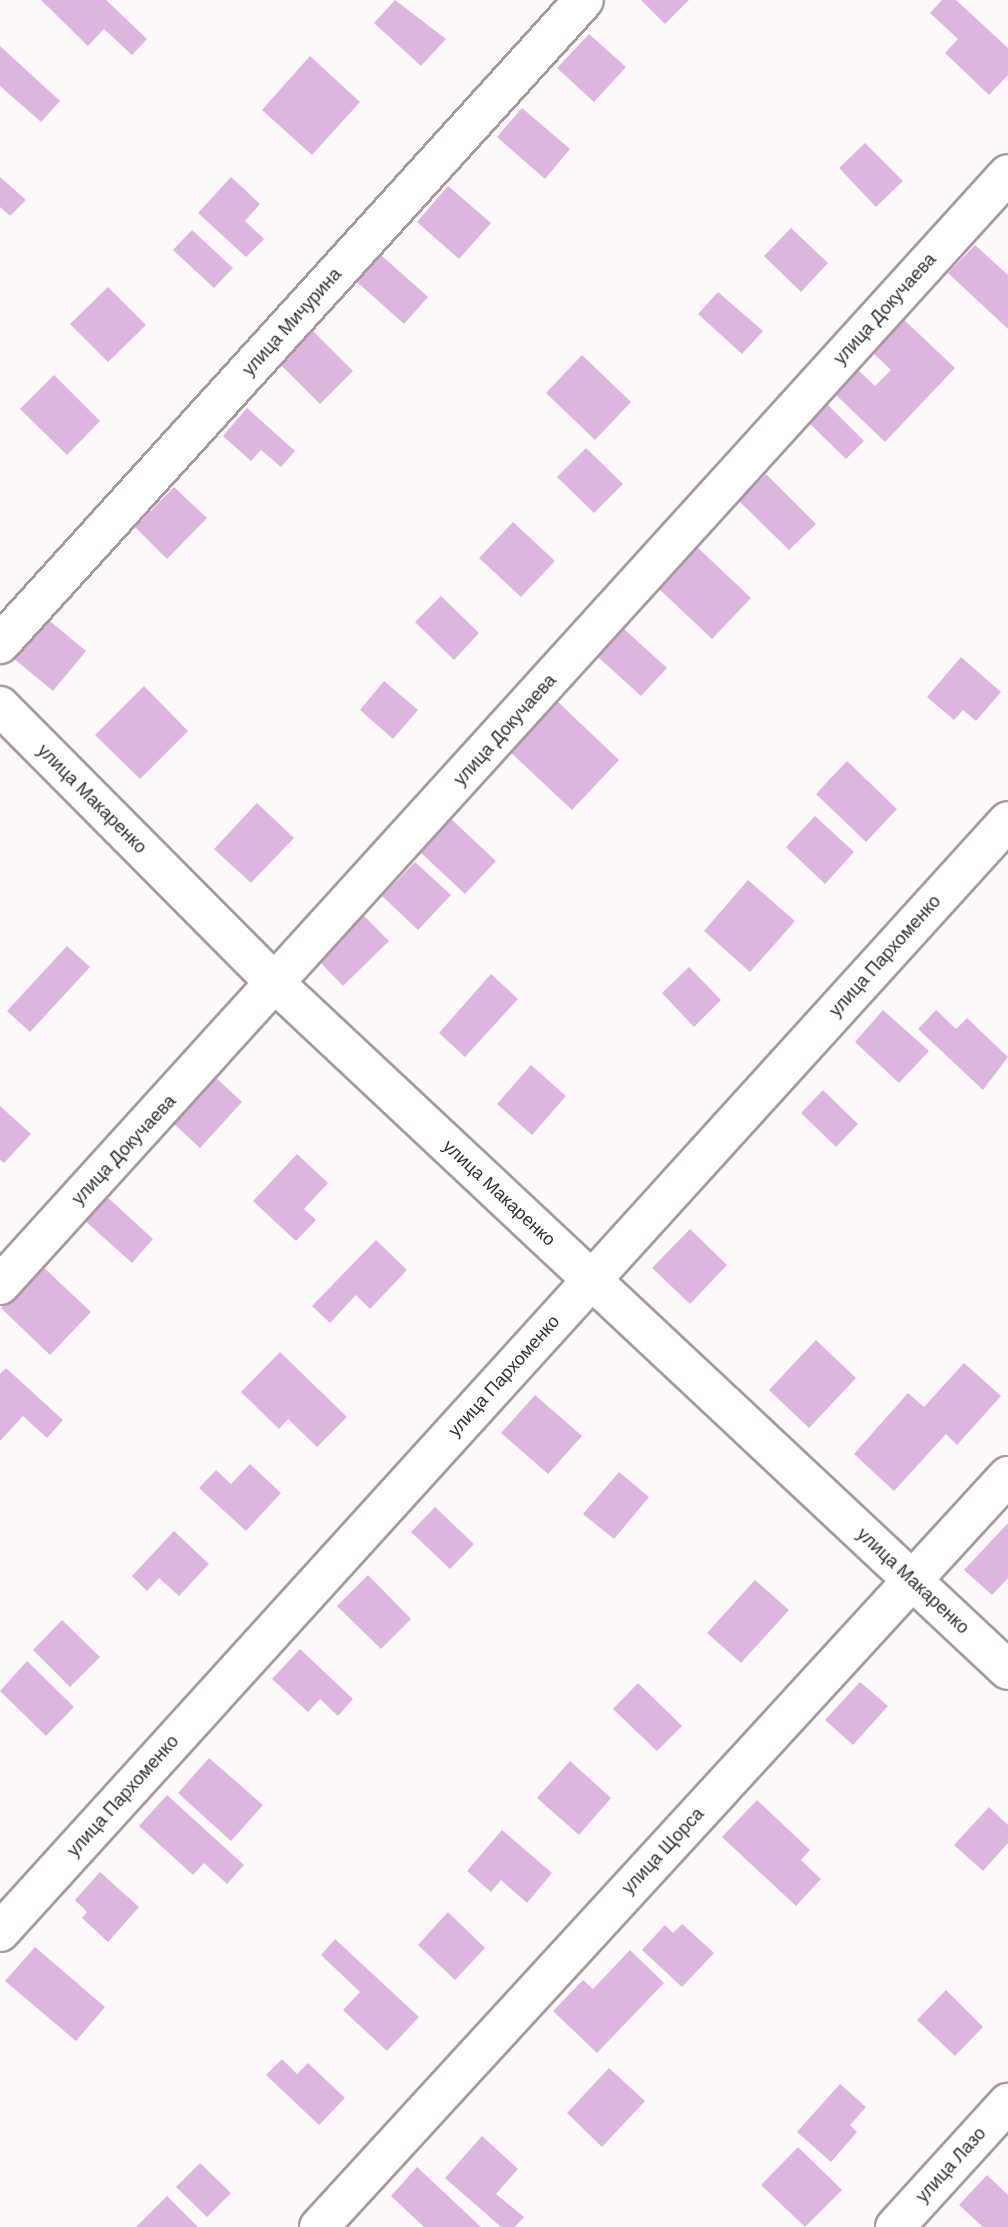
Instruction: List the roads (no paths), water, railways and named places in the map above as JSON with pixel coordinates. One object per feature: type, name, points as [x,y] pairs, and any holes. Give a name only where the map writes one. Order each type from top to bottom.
[{"type":"street","name":"улица Мичурина","points":[[0,644],[584,0]]},
{"type":"street","name":"улица Докучаева","points":[[0,1285],[276,984],[1008,174]]},
{"type":"street","name":"улица Макаренко","points":[[0,706],[276,984],[1008,1670]]},
{"type":"street","name":"улица Пархоменко","points":[[0,1932],[1008,821]]},
{"type":"street","name":"улица Щорса","points":[[319,2227],[1008,1476]]},
{"type":"street","name":"улица Лазо","points":[[895,2227],[1008,2103]]}]
